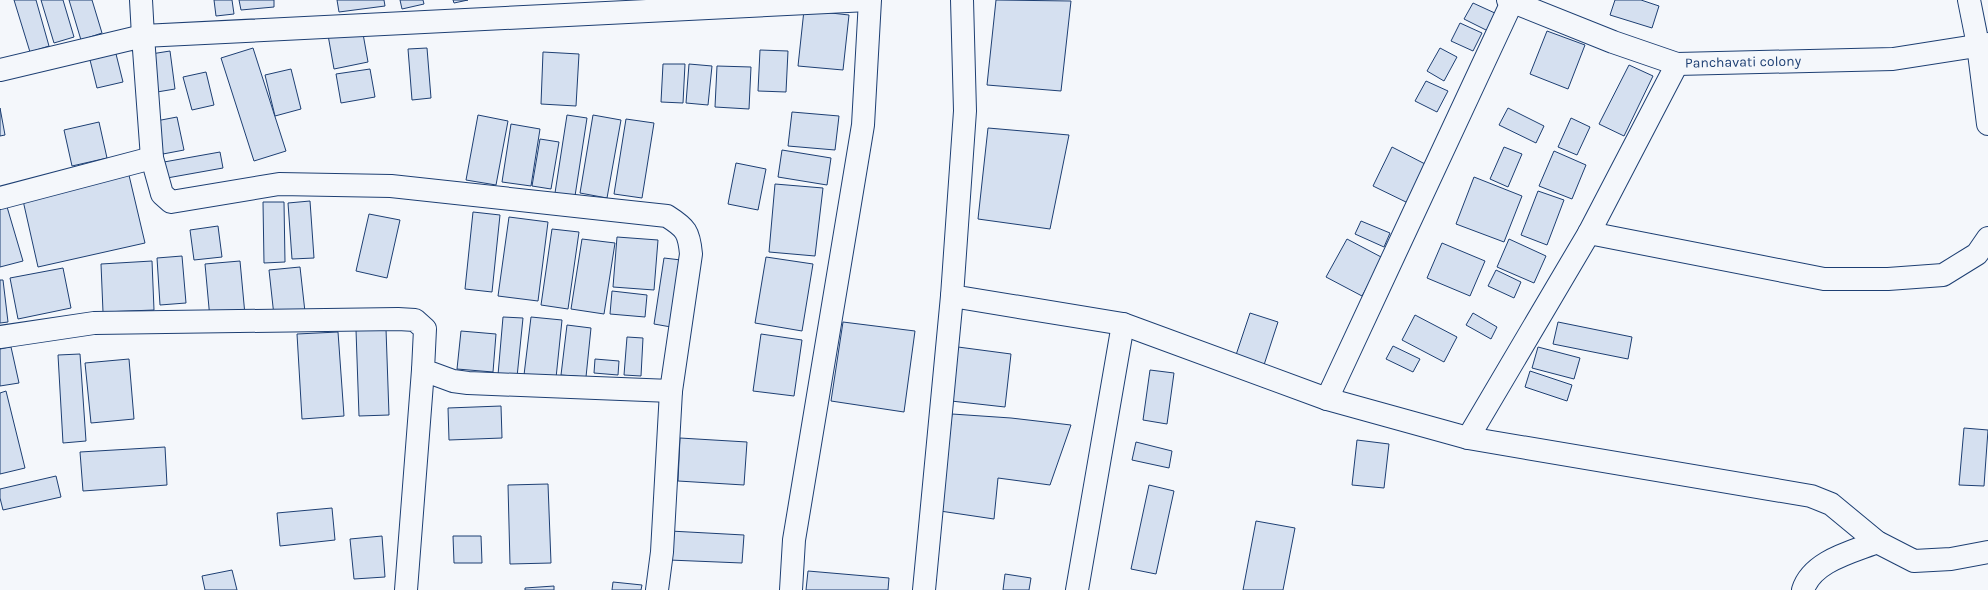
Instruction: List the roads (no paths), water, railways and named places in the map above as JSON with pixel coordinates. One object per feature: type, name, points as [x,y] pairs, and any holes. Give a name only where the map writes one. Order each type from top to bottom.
[{"type":"street","points":[[141,0],[152,158],[162,194],[171,202],[279,184],[391,186],[667,216],[683,226],[690,241],[691,254],[671,391],[662,552],[657,590]]},
{"type":"street","points":[[0,70],[143,36],[869,0],[863,125],[794,540],[791,590]]},
{"type":"street","points":[[924,590],[952,296],[965,111],[962,0]]},
{"type":"street","points":[[1969,0],[1983,44],[1988,124]]},
{"type":"street","points":[[1327,399],[1510,1]]},
{"type":"street","name":"Panchavati colony","points":[[1510,1],[1613,42],[1677,64],[1893,58],[1983,44]]},
{"type":"street","points":[[1468,438],[1589,233],[1677,64]]},
{"type":"street","points":[[0,198],[152,158]]},
{"type":"street","points":[[1589,233],[1824,279],[1888,279],[1943,274],[1977,254],[1988,238]]},
{"type":"street","points":[[952,296],[1123,324],[1327,399],[1468,438],[1811,496],[1832,504],[1876,542],[1914,561],[1951,559],[1988,552]]},
{"type":"street","points":[[0,337],[94,323],[398,318],[415,320],[425,329],[406,590]]},
{"type":"street","points":[[1077,590],[1123,324]]},
{"type":"street","points":[[423,370],[453,381],[468,383],[671,391]]},
{"type":"street","points":[[1803,590],[1806,581],[1818,569],[1837,558],[1876,542]]}]
